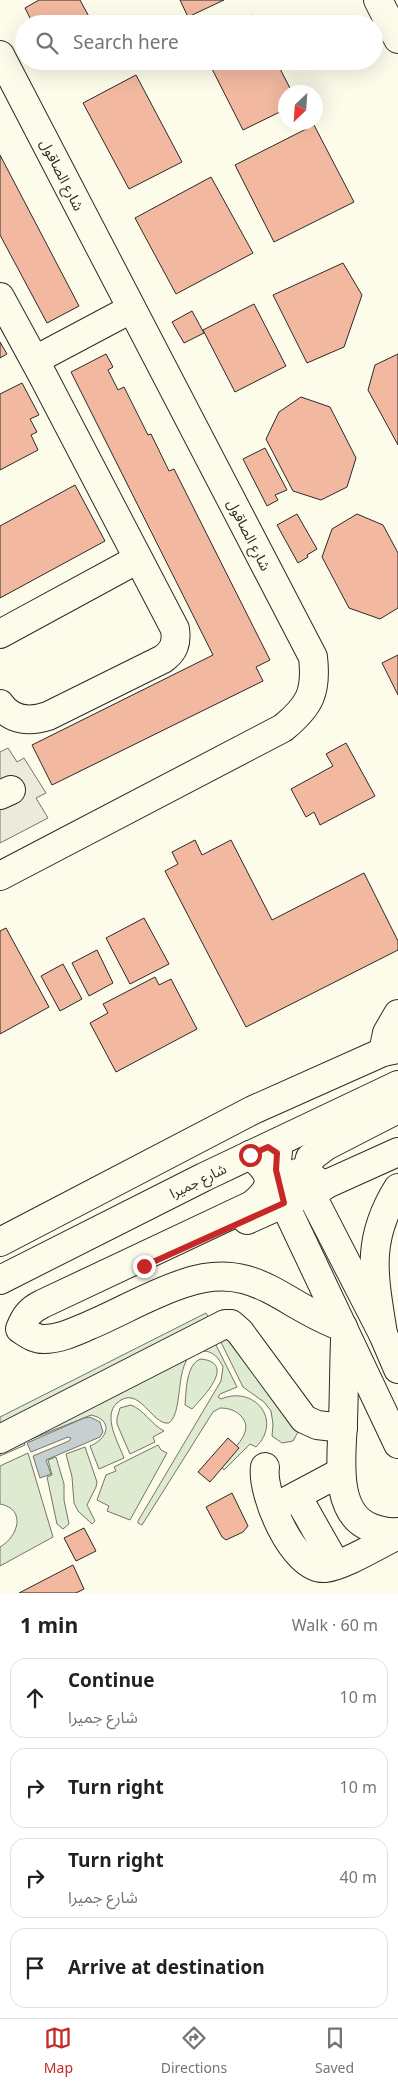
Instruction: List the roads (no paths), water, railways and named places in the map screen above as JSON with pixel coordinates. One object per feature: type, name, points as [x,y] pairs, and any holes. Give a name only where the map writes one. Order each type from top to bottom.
[{"type":"main road","points":[[378,0],[398,39]]},
{"type":"main road","name":"شارع الصاقول","points":[[0,55],[312,657],[315,677],[312,697],[294,719],[271,735],[0,876]]},
{"type":"main road","points":[[0,298],[39,368],[175,630],[175,646],[170,654],[163,659],[39,719],[20,719],[3,709],[0,704]]},
{"type":"main road","points":[[39,368],[135,316]]},
{"type":"main road","points":[[0,634],[138,559]]},
{"type":"main road","points":[[0,1242],[253,1110],[390,1051],[387,1033],[398,1014]]},
{"type":"main road","name":"شارع جميرا","points":[[0,1280],[398,1085]]},
{"type":"main road","points":[[397,1364],[307,1170],[310,1158],[326,1146],[398,1109]]},
{"type":"main road","points":[[269,1149],[290,1164],[317,1189]]},
{"type":"main road","points":[[269,1149],[284,1203],[398,1444]]},
{"type":"main road","points":[[10,1334],[32,1310],[42,1304],[252,1206],[265,1195],[269,1183],[262,1165],[269,1149]]},
{"type":"main road","points":[[10,1334],[144,1266],[398,1152]]},
{"type":"main road","points":[[383,1334],[374,1272],[374,1254],[382,1218],[398,1188]]},
{"type":"main road","points":[[10,1334],[43,1339],[64,1335],[184,1283],[209,1276],[230,1276],[264,1286],[344,1330]]},
{"type":"main road","points":[[0,1439],[225,1324],[231,1324],[240,1332],[304,1419],[317,1425],[343,1428]]},
{"type":"main road","points":[[344,1330],[341,1472],[346,1499],[357,1519],[368,1527],[398,1533]]},
{"type":"main road","points":[[265,1467],[265,1487],[273,1509],[300,1556],[316,1567],[336,1565],[398,1533]]},
{"type":"main road","points":[[273,1509],[341,1472]]},
{"type":"main road","points":[[297,1496],[336,1565]]}]
